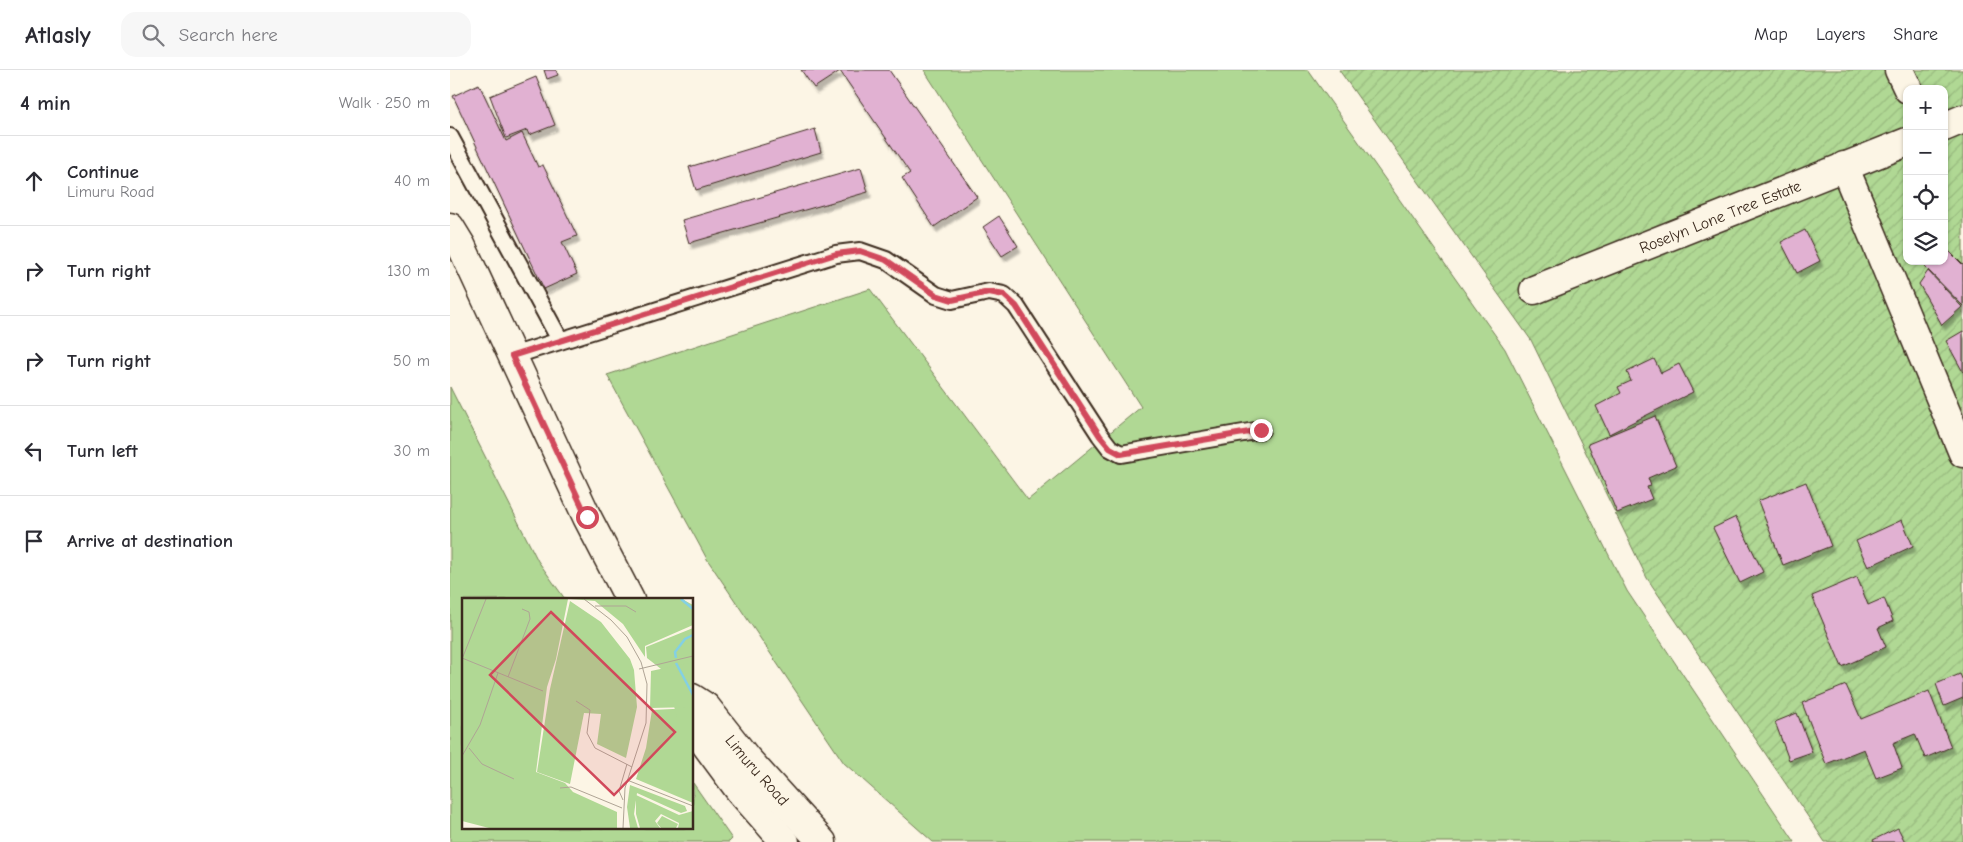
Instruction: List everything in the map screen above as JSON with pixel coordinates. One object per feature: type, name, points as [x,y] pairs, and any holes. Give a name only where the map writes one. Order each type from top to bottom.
[{"type":"street","points":[[1899,70],[1906,85]]},
{"type":"street","points":[[1948,125],[1963,119]]},
{"type":"street","name":"Roselyn Lone Tree Estate","points":[[1534,290],[1903,144]]},
{"type":"street","points":[[1844,166],[1963,453]]},
{"type":"street","points":[[454,240],[512,356],[587,517],[629,598]]},
{"type":"street","name":"Limuru Road","points":[[694,699],[706,707],[746,758],[822,842]]},
{"type":"street","name":"Limuru Road","points":[[694,729],[740,791],[785,842]]},
{"type":"lane","points":[[450,137],[560,340]]},
{"type":"lane","points":[[512,356],[836,254],[860,251],[886,260],[936,295],[952,300],[989,292],[1004,295],[1016,306],[1100,436],[1110,448],[1121,454],[1261,430]]},
{"type":"green space","points":[[924,70],[1308,70],[1505,349],[1627,591],[1795,842],[933,842],[844,763],[707,559],[607,375],[870,289],[1028,500],[1141,407]]},
{"type":"green space","points":[[1339,70],[1963,70],[1963,842],[1825,842],[1647,578],[1531,340]]},
{"type":"green space","points":[[450,387],[538,561],[564,598],[462,598],[462,830],[694,830],[694,784],[732,839],[729,842],[450,842]]},
{"type":"building","points":[[544,70],[556,70],[558,75],[547,79]]},
{"type":"building","points":[[801,70],[889,70],[977,197],[934,227],[902,178],[910,173],[840,71],[814,88]]},
{"type":"building","points":[[536,77],[555,125],[529,135],[527,130],[506,138],[490,96]]},
{"type":"building","points":[[479,84],[506,141],[522,133],[538,167],[543,165],[577,236],[562,242],[577,274],[544,289],[453,96]]},
{"type":"building","points":[[815,129],[821,152],[696,190],[689,167]]},
{"type":"building","points":[[861,168],[868,192],[689,243],[682,220]]},
{"type":"building","points":[[999,216],[1018,246],[1002,256],[983,227]]},
{"type":"building","points":[[1805,230],[1820,261],[1797,273],[1781,242]]},
{"type":"building","points":[[1948,250],[1963,265],[1963,306],[1925,267],[1927,265],[1948,265]]},
{"type":"building","points":[[1928,271],[1962,307],[1942,325],[1919,284]]},
{"type":"building","points":[[1963,331],[1963,372],[1946,341]]},
{"type":"building","points":[[1654,359],[1661,373],[1679,364],[1693,392],[1609,434],[1596,406],[1621,393],[1618,387],[1631,381],[1627,372]]},
{"type":"building","points":[[1655,416],[1676,466],[1648,478],[1651,486],[1647,487],[1652,499],[1617,513],[1588,444]]},
{"type":"building","points":[[1806,482],[1831,546],[1783,565],[1758,501]]},
{"type":"building","points":[[1736,517],[1763,572],[1740,583],[1713,528]]},
{"type":"building","points":[[1902,520],[1913,546],[1868,567],[1856,541]]},
{"type":"building","points":[[1857,577],[1868,605],[1884,598],[1893,621],[1878,628],[1886,647],[1842,667],[1812,596]]},
{"type":"building","points":[[1960,674],[1963,681],[1963,698],[1944,706],[1936,684]]},
{"type":"building","points":[[1846,685],[1861,719],[1929,691],[1951,747],[1925,758],[1915,734],[1893,743],[1902,768],[1876,778],[1864,749],[1826,764],[1802,703]]},
{"type":"building","points":[[1797,713],[1812,752],[1789,760],[1775,722]]},
{"type":"building","points":[[1898,828],[1905,842],[1874,842],[1873,840]]},
{"type":"route","points":[[587,517],[512,356],[836,254],[860,251],[886,260],[936,295],[952,300],[989,292],[1004,295],[1016,306],[1100,436],[1110,448],[1121,454],[1132,454],[1261,430]]}]
